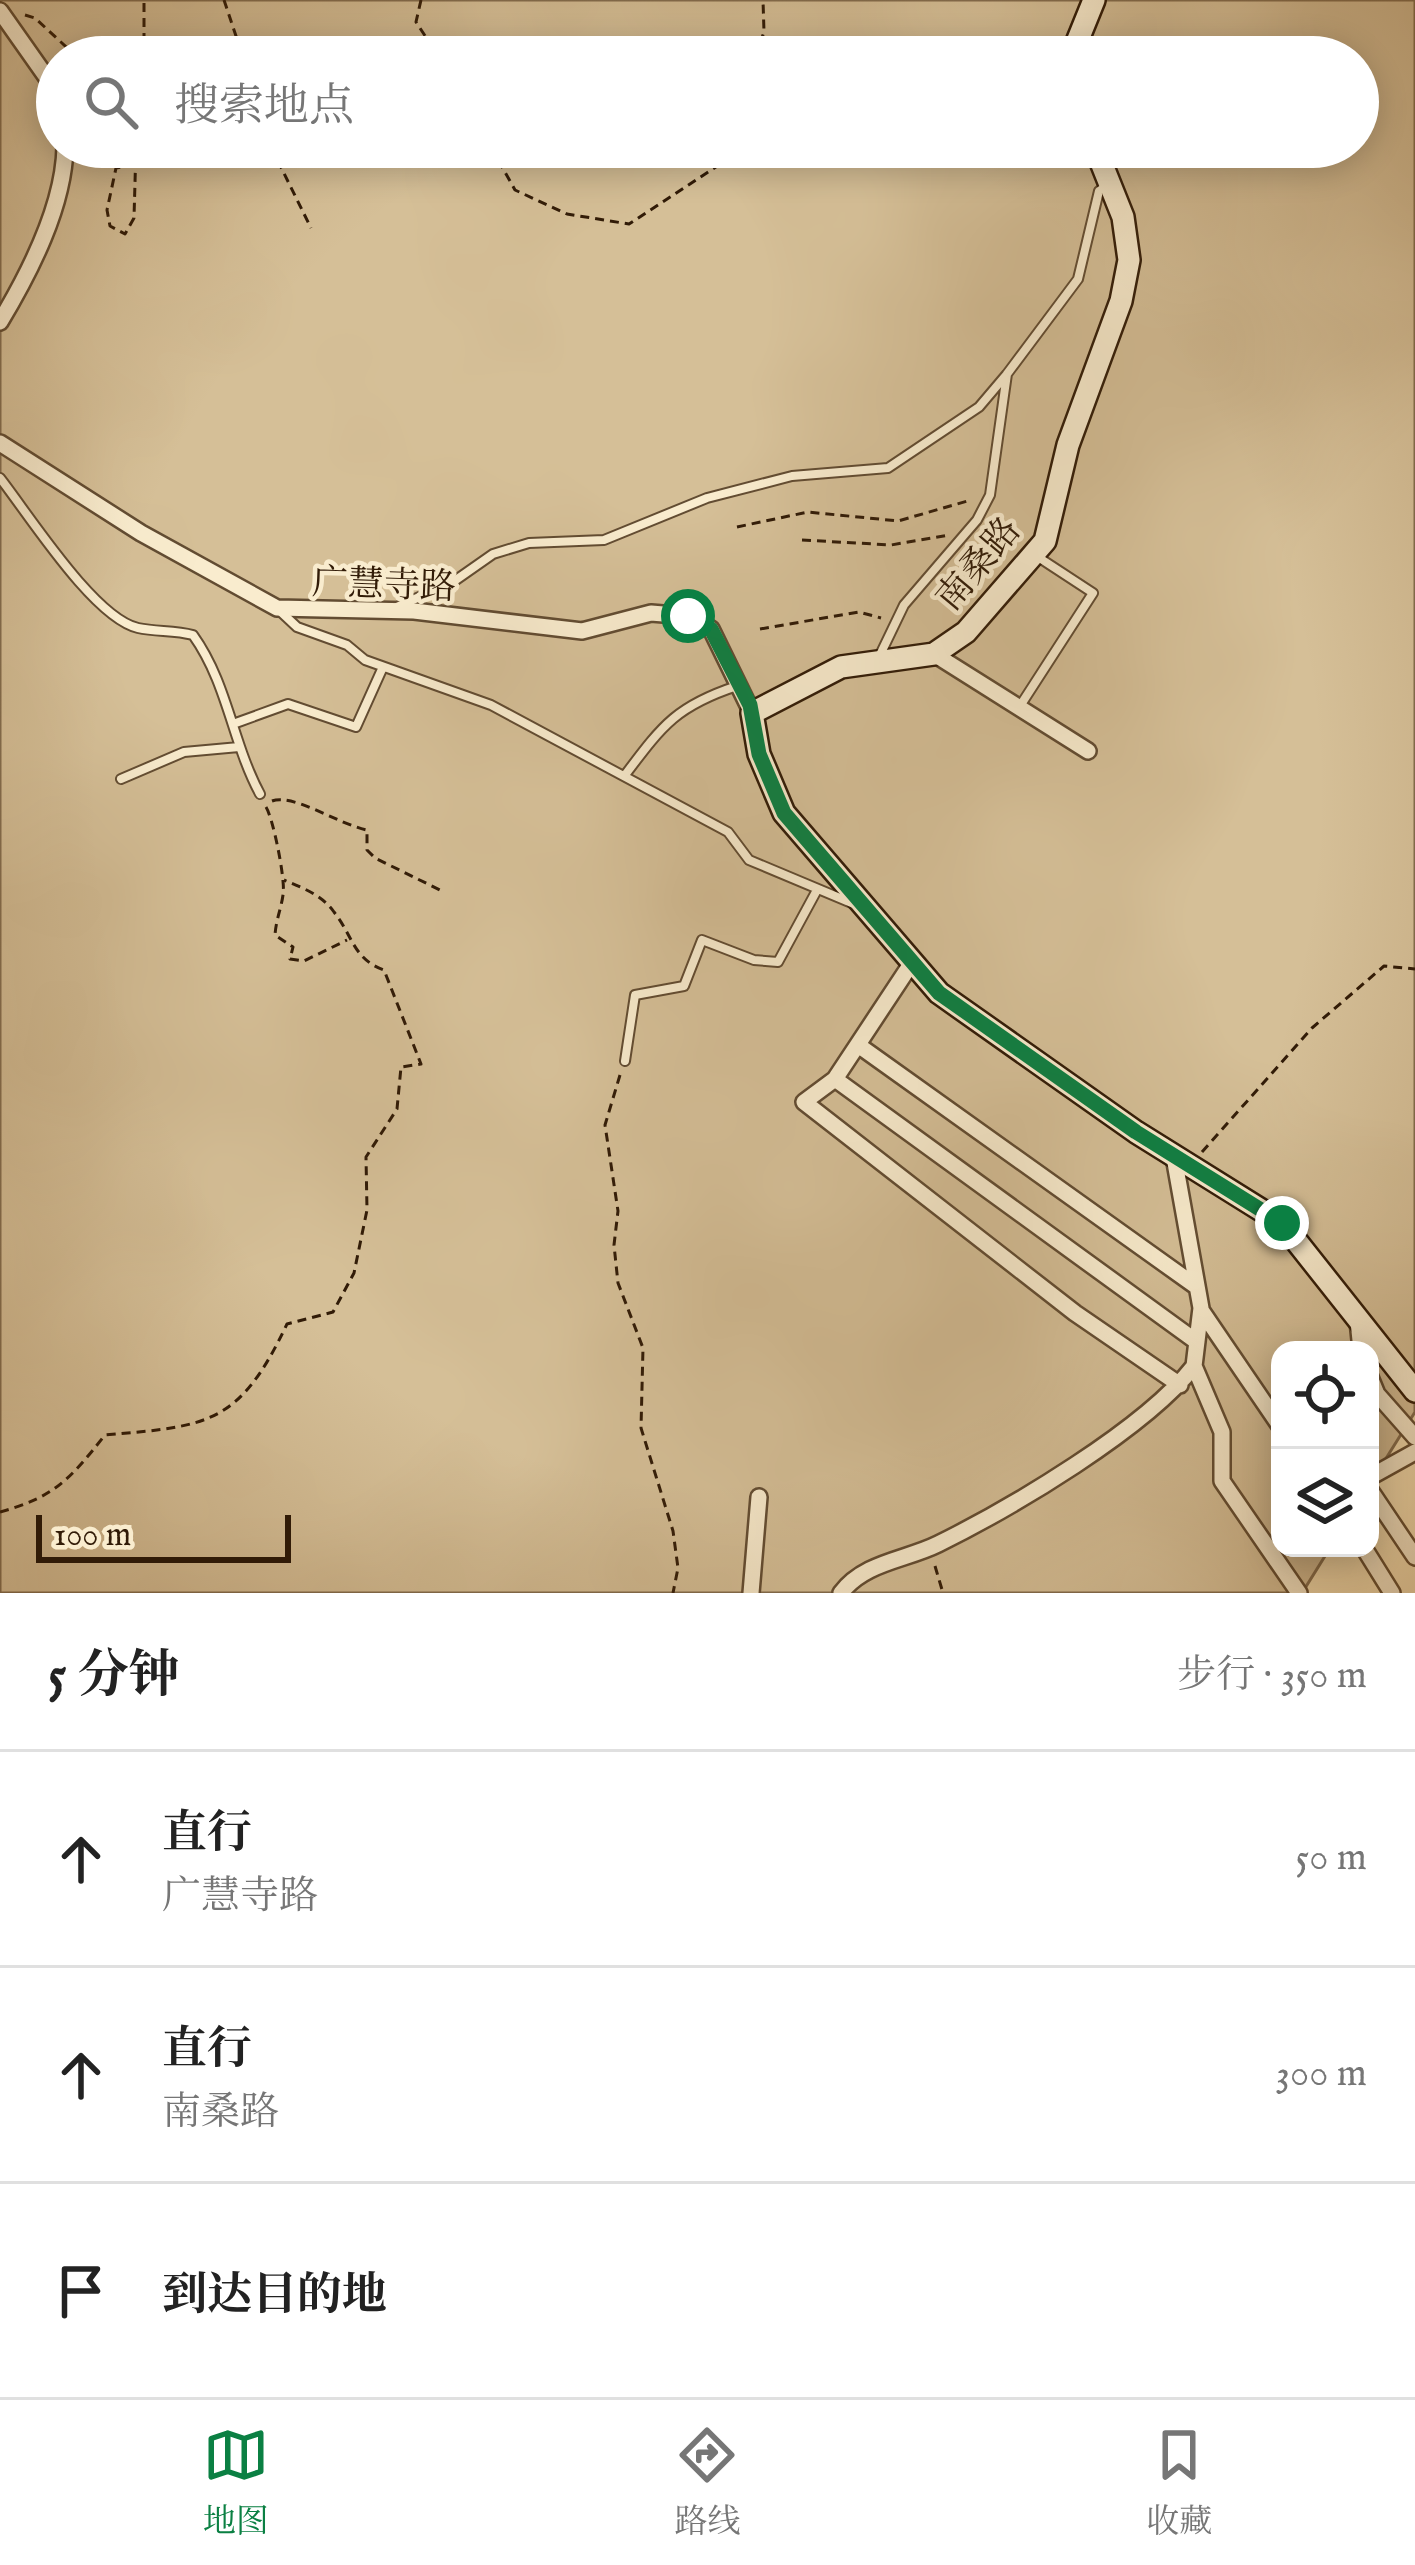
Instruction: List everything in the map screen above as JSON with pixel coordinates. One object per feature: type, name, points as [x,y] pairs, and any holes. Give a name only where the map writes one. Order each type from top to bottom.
[{"type":"street","points":[[1079,36],[1094,0]]},
{"type":"street","points":[[9,12],[36,57]]},
{"type":"street","points":[[0,322],[22,286],[57,194],[61,168]]},
{"type":"street","name":"南桑路","points":[[752,713],[842,667],[878,658],[934,654],[966,632],[1045,541],[1068,445],[1121,301],[1129,260],[1104,168]]},
{"type":"street","name":"广慧寺路","points":[[0,443],[141,533],[277,608],[483,617],[582,631],[651,613],[688,616],[711,629],[752,713]]},
{"type":"street","points":[[934,654],[1088,751]]},
{"type":"street","points":[[752,713],[759,754],[784,813],[939,993],[1182,1162],[1282,1223],[1415,1391]]},
{"type":"street","points":[[913,961],[835,1079],[804,1102],[1075,1313],[1180,1384]]},
{"type":"street","points":[[858,1046],[1197,1287]]},
{"type":"street","points":[[835,1079],[1197,1342]]},
{"type":"street","points":[[1182,1162],[1201,1308],[1195,1366],[1222,1432],[1222,1481],[1300,1593]]},
{"type":"street","points":[[1201,1308],[1271,1413]]},
{"type":"street","points":[[1357,1318],[1360,1341]]},
{"type":"street","points":[[841,1593],[882,1563],[932,1547],[1120,1431],[1180,1384],[1195,1366]]},
{"type":"street","points":[[1379,1396],[1415,1437]]},
{"type":"street","points":[[1379,1472],[1415,1452]]},
{"type":"street","points":[[751,1593],[759,1497]]},
{"type":"street","points":[[1379,1503],[1415,1556]]},
{"type":"street","points":[[1370,1557],[1392,1593]]},
{"type":"lane","points":[[385,611],[453,582],[493,554],[529,543],[604,540],[707,499],[792,476],[888,469],[979,406],[1007,374],[1078,279],[1099,191],[1111,183]]},
{"type":"lane","points":[[878,658],[896,622],[990,495],[1007,374]]},
{"type":"lane","points":[[0,478],[97,601],[118,619],[138,628],[193,635],[215,665],[239,747],[262,799]]},
{"type":"lane","points":[[1019,708],[1093,593],[1034,554]]},
{"type":"lane","points":[[277,608],[297,627],[347,645],[383,667],[490,705],[625,775],[728,832],[749,860],[873,911]]},
{"type":"lane","points":[[233,724],[288,704],[356,727],[383,667]]},
{"type":"lane","points":[[625,775],[669,718],[692,700],[739,685]]},
{"type":"lane","points":[[121,779],[184,752],[239,747]]},
{"type":"lane","points":[[625,1061],[635,995],[684,986],[702,940],[754,960],[778,962],[817,890]]},
{"type":"path","points":[[144,0],[144,36]]},
{"type":"path","points":[[224,0],[236,36]]},
{"type":"path","points":[[421,0],[416,22],[426,36]]},
{"type":"path","points":[[762,36],[763,0]]},
{"type":"path","points":[[9,12],[35,18],[54,36]]},
{"type":"path","points":[[116,168],[107,210],[110,226],[125,234],[134,218],[135,168]]},
{"type":"path","points":[[281,168],[311,228]]},
{"type":"path","points":[[503,168],[515,190],[567,214],[629,224],[713,168]]},
{"type":"path","points":[[737,527],[808,512],[898,520],[990,495]]},
{"type":"path","points":[[802,539],[891,545],[965,532]]},
{"type":"path","points":[[760,628],[859,612],[896,622]]},
{"type":"path","points":[[349,939],[304,961],[290,959],[293,947],[275,935],[284,880],[274,849],[277,825],[262,799],[298,801],[334,823],[367,830],[367,850],[375,858],[440,890]]},
{"type":"path","points":[[0,1512],[39,1501],[68,1482],[105,1435],[167,1432],[204,1423],[262,1377],[287,1324],[333,1312],[354,1273],[367,1210],[366,1157],[397,1109],[400,1067],[422,1064],[384,970],[364,963],[334,911],[311,891],[284,880]]},
{"type":"path","points":[[1182,1162],[1312,1028],[1384,966],[1415,969]]},
{"type":"path","points":[[625,1061],[605,1125],[619,1211],[614,1245],[618,1282],[643,1348],[641,1428],[673,1532],[678,1568],[673,1593]]},
{"type":"path","points":[[932,1547],[943,1593]]},
{"type":"shaded area","points":[[0,0],[1415,0],[1415,1412],[1379,1470],[1379,1341],[1271,1341],[1271,1557],[1324,1557],[1302,1593],[0,1593]]},
{"type":"route","points":[[688,616],[711,629],[750,705],[759,754],[784,813],[832,862],[939,993],[1064,1084],[1282,1223]]}]
